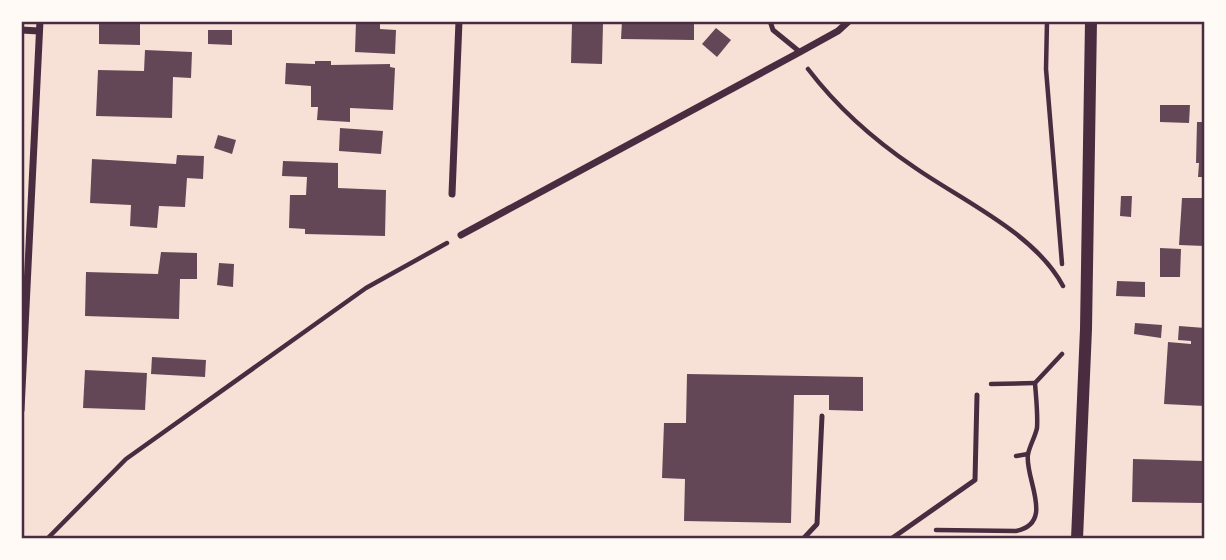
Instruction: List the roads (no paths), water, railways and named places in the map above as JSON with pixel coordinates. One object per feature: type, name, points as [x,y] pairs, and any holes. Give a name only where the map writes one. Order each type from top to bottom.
[{"type":"street","points":[[21,410],[40,21]]},
{"type":"street","points":[[452,194],[458,21]]},
{"type":"street","points":[[461,235],[800,52],[838,31],[849,21]]},
{"type":"street","points":[[1077,539],[1086,329],[1091,21]]},
{"type":"street","points":[[21,30],[39,31]]},
{"type":"lane","points":[[770,21],[773,30],[800,52]]},
{"type":"lane","points":[[891,539],[975,480],[977,395]]},
{"type":"lane","points":[[803,539],[817,524],[822,416]]}]
